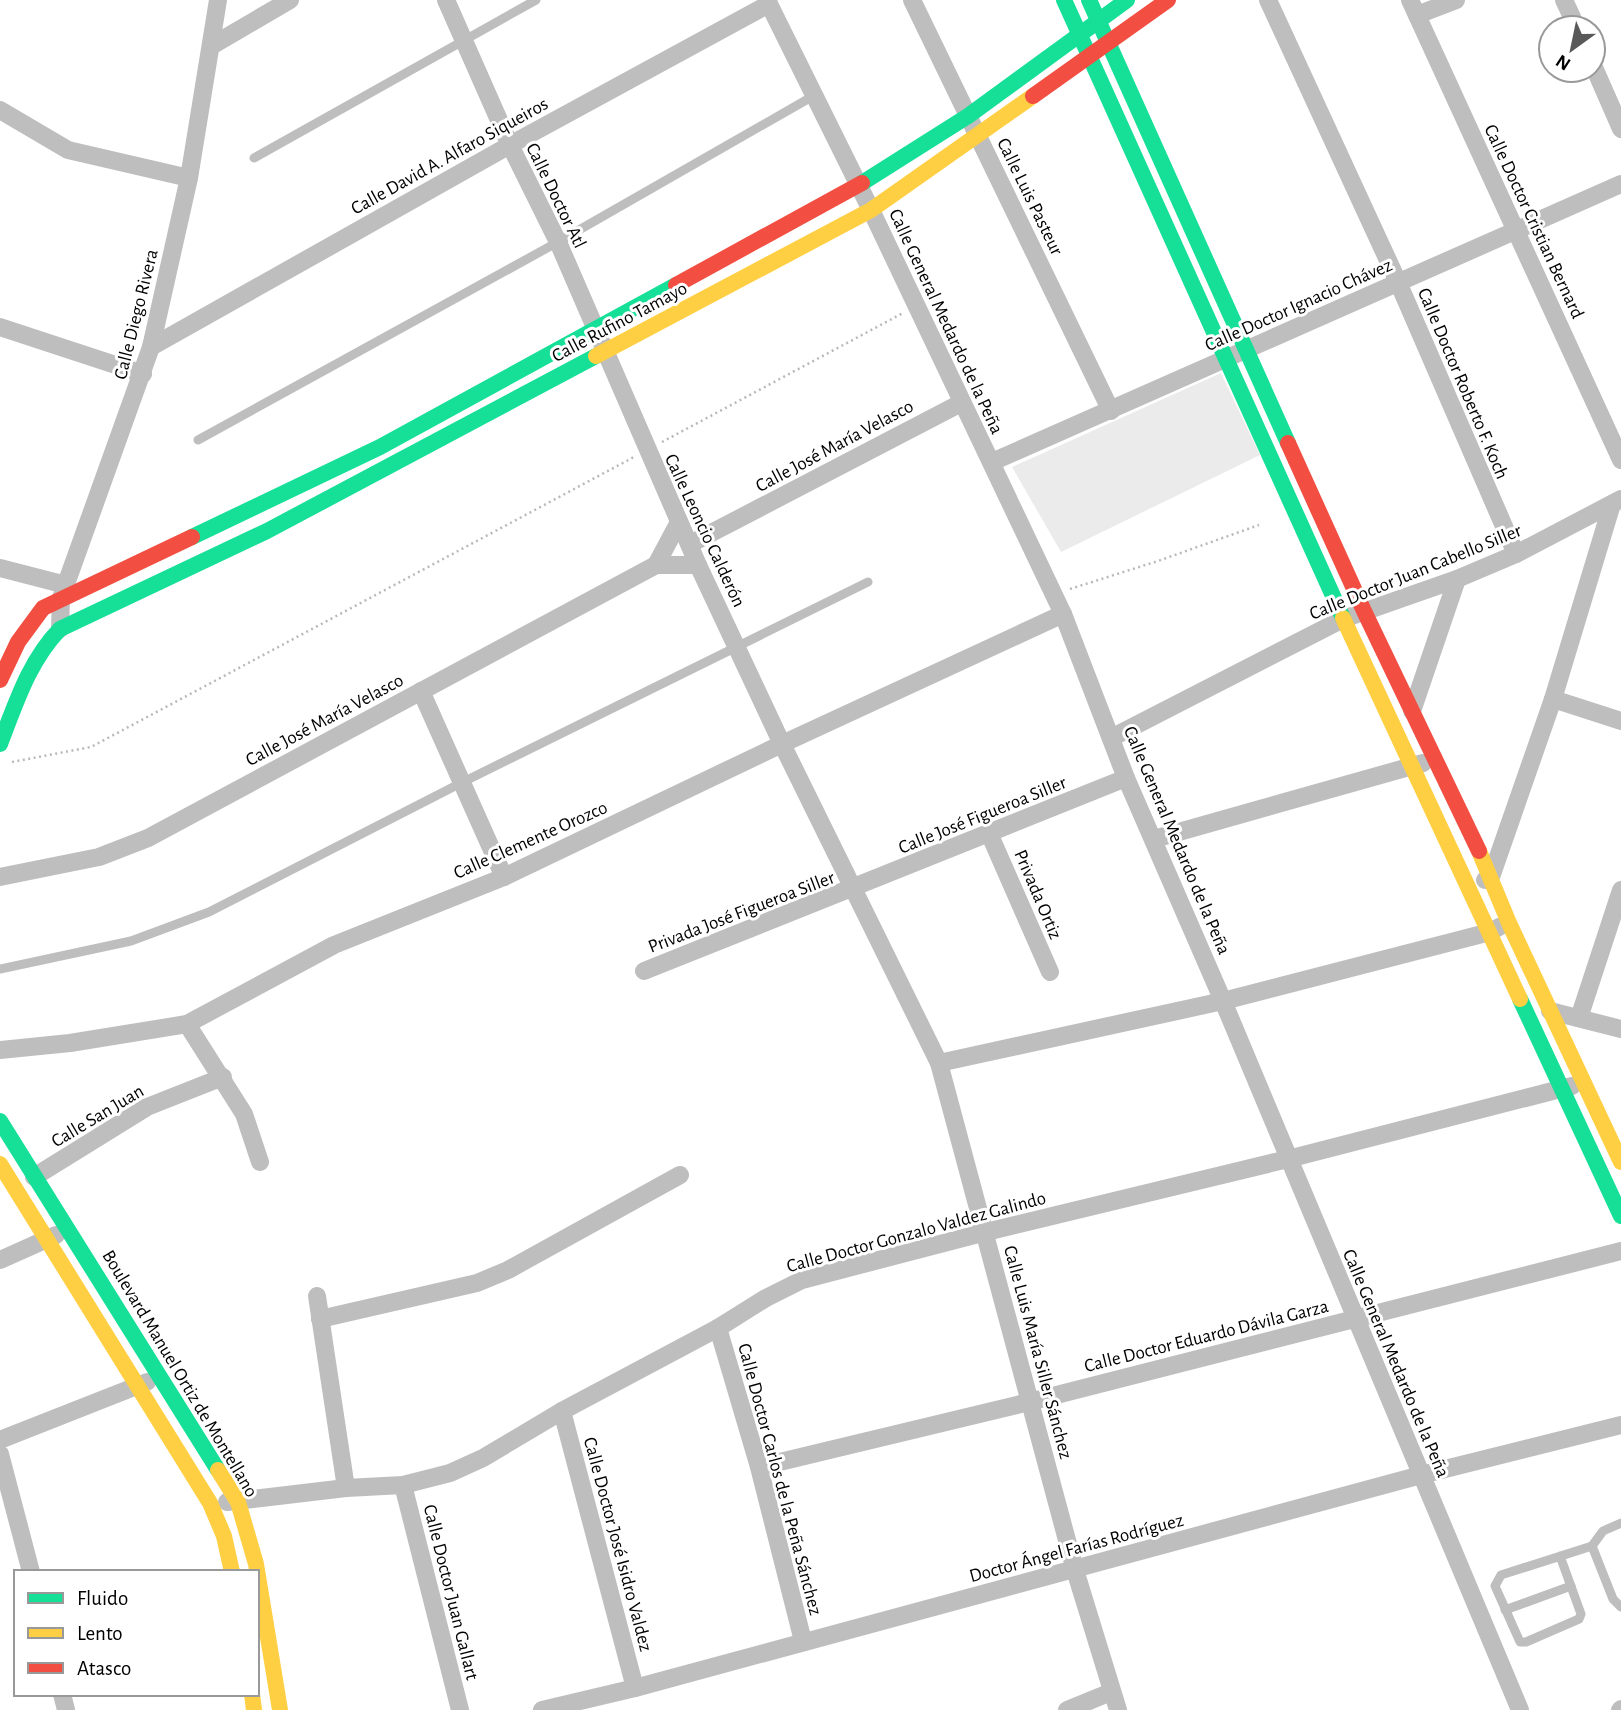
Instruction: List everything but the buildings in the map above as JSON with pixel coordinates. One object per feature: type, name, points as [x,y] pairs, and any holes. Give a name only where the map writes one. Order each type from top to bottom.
[{"type":"street","name":"Calle Diego Rivera","points":[[60,629],[64,591],[144,374],[189,178],[213,45],[218,0]]},
{"type":"street","points":[[213,45],[290,0]]},
{"type":"street","name":"Calle Doctor Atl","points":[[446,0],[510,145],[558,242],[595,331]]},
{"type":"street","name":"Calle Luis Pasteur","points":[[912,0],[1111,411]]},
{"type":"street","points":[[1065,0],[1343,619],[1621,1216]]},
{"type":"street","points":[[1089,0],[1248,348],[1364,611],[1491,877],[1509,923],[1621,1162]]},
{"type":"street","name":"Calle Rufino Tamayo","points":[[0,680],[16,643],[29,622],[64,591],[380,447],[859,185],[968,116],[1127,0]]},
{"type":"street","name":"Calle Rufino Tamayo","points":[[60,629],[267,531],[871,210],[1168,0]]},
{"type":"street","name":"Calle Doctor Roberto F. Koch","points":[[1268,0],[1398,282],[1516,554]]},
{"type":"street","points":[[1414,8],[1456,0]]},
{"type":"street","name":"Calle General Medardo de la Peña","points":[[768,2],[859,185],[1063,614],[1126,778],[1223,1001],[1520,1710]]},
{"type":"street","name":"Calle David A. Alfaro Siqueiros","points":[[151,346],[768,2]]},
{"type":"street","name":"Calle Doctor Cristian Bernard","points":[[1414,8],[1621,460]]},
{"type":"street","points":[[1601,84],[1621,129]]},
{"type":"street","points":[[0,110],[68,150],[189,178]]},
{"type":"street","name":"Calle Doctor Ignacio Chávez","points":[[992,462],[1621,184]]},
{"type":"street","points":[[0,327],[144,374]]},
{"type":"street","name":"Calle Leoncio Calderón","points":[[595,331],[646,451],[782,744]]},
{"type":"street","name":"Calle José María Velasco","points":[[690,544],[961,403]]},
{"type":"street","points":[[1468,887],[1491,877],[1553,699],[1616,501]]},
{"type":"street","name":"Calle Doctor Juan Cabello Siller","points":[[1111,738],[1343,619],[1457,579],[1516,554],[1616,501]]},
{"type":"street","points":[[656,565],[679,522]]},
{"type":"street","name":"Calle José María Velasco","points":[[0,877],[99,857],[148,838],[656,565],[698,565]]},
{"type":"street","points":[[0,568],[64,591]]},
{"type":"street","points":[[1412,711],[1457,579]]},
{"type":"street","name":"Calle Clemente Orozco","points":[[0,1050],[70,1043],[187,1024],[334,945],[504,877],[1063,614]]},
{"type":"street","points":[[0,744],[38,656],[48,639],[60,629]]},
{"type":"street","points":[[421,691],[504,877]]},
{"type":"street","points":[[1553,699],[1621,721]]},
{"type":"street","name":"Calle Luis María Siller Sánchez","points":[[782,744],[939,1063],[1075,1570],[1118,1710]]},
{"type":"street","points":[[1154,839],[1412,768],[1433,759]]},
{"type":"street","name":"Calle José Figueroa Siller","points":[[854,889],[1126,778]]},
{"type":"street","name":"Privada Ortiz","points":[[989,833],[1050,972]]},
{"type":"street","name":"Privada José Figueroa Siller","points":[[644,971],[854,889]]},
{"type":"street","points":[[1579,1018],[1621,890]]},
{"type":"street","points":[[939,1063],[1223,1001],[1490,932],[1509,923]]},
{"type":"street","points":[[1550,1011],[1621,1029]]},
{"type":"street","points":[[187,1024],[244,1114],[260,1162]]},
{"type":"street","name":"Calle San Juan","points":[[34,1177],[147,1107],[223,1077]]},
{"type":"street","name":"Calle Doctor Gonzalo Valdez Galindo","points":[[210,1503],[346,1488],[403,1485],[450,1473],[802,1280],[1584,1082]]},
{"type":"street","name":"Boulevard Manuel Ortiz de Montellano","points":[[0,1121],[238,1502],[257,1570]]},
{"type":"street","points":[[0,1164],[210,1503],[221,1523],[232,1570]]},
{"type":"street","points":[[320,1319],[477,1283],[508,1270],[680,1175]]},
{"type":"street","points":[[0,1260],[69,1229]]},
{"type":"street","name":"Calle Doctor Eduardo Dávila Garza","points":[[759,1467],[1029,1402],[1621,1251]]},
{"type":"street","points":[[317,1296],[346,1488]]},
{"type":"street","name":"Calle Doctor Carlos de la Peña Sánchez","points":[[718,1328],[759,1467],[803,1641]]},
{"type":"street","points":[[0,1440],[138,1387],[161,1375]]},
{"type":"street","name":"Calle Doctor José Isidro Valdez","points":[[562,1411],[635,1688]]},
{"type":"street","name":"Doctor Ángel Farías Rodríguez","points":[[542,1710],[635,1688],[1421,1475],[1621,1425]]},
{"type":"street","points":[[0,1454],[29,1570]]},
{"type":"street","name":"Calle Doctor Juan Gallart","points":[[403,1485],[460,1710]]},
{"type":"street","name":"Boulevard Manuel Ortiz de Montellano","points":[[259,1581],[280,1710]]},
{"type":"street","points":[[1067,1710],[1111,1692]]},
{"type":"lane","points":[[254,158],[536,0]]},
{"type":"lane","points":[[198,440],[558,242],[815,95]]},
{"type":"lane","points":[[0,969],[131,941],[167,930],[209,912],[736,645],[868,582]]},
{"type":"lane","points":[[1560,1556],[1581,1614],[1579,1619],[1526,1643],[1518,1640],[1495,1586],[1497,1578],[1501,1575],[1560,1556],[1592,1546],[1603,1531],[1621,1523]]},
{"type":"lane","points":[[1592,1546],[1613,1599],[1621,1606]]},
{"type":"lane","points":[[1505,1610],[1571,1586]]},
{"type":"path","points":[[0,764],[91,747],[915,307]]},
{"type":"path","points":[[1054,594],[1259,525]]},
{"type":"shaded area","points":[[1221,373],[1260,455],[1061,552],[1012,467]]},
{"type":"traffic: fast","points":[[1064,0],[1343,618]]},
{"type":"traffic: fast","points":[[1089,0],[1288,443]]},
{"type":"traffic: fast","points":[[862,183],[968,116],[1127,0]]},
{"type":"traffic: fast","points":[[192,537],[380,447],[676,285]]},
{"type":"traffic: fast","points":[[0,744],[32,669],[49,641],[60,629],[267,531],[596,356]]},
{"type":"traffic: fast","points":[[1520,999],[1621,1216]]},
{"type":"traffic: fast","points":[[0,1121],[218,1470]]},
{"type":"traffic: slow","points":[[596,356],[871,210],[1033,96]]},
{"type":"traffic: slow","points":[[1343,618],[1520,999]]},
{"type":"traffic: slow","points":[[1479,851],[1509,923],[1621,1162]]},
{"type":"traffic: slow","points":[[0,1164],[210,1503],[224,1536],[232,1570]]},
{"type":"traffic: slow","points":[[218,1470],[238,1502],[257,1570]]},
{"type":"traffic: slow","points":[[259,1582],[280,1710]]},
{"type":"traffic: slow","points":[[252,1696],[254,1710]]},
{"type":"traffic: jam","points":[[1033,96],[1168,0]]},
{"type":"traffic: jam","points":[[676,285],[862,183]]},
{"type":"traffic: jam","points":[[1288,443],[1364,611],[1479,851]]},
{"type":"traffic: jam","points":[[0,680],[18,642],[43,608],[192,537]]}]
